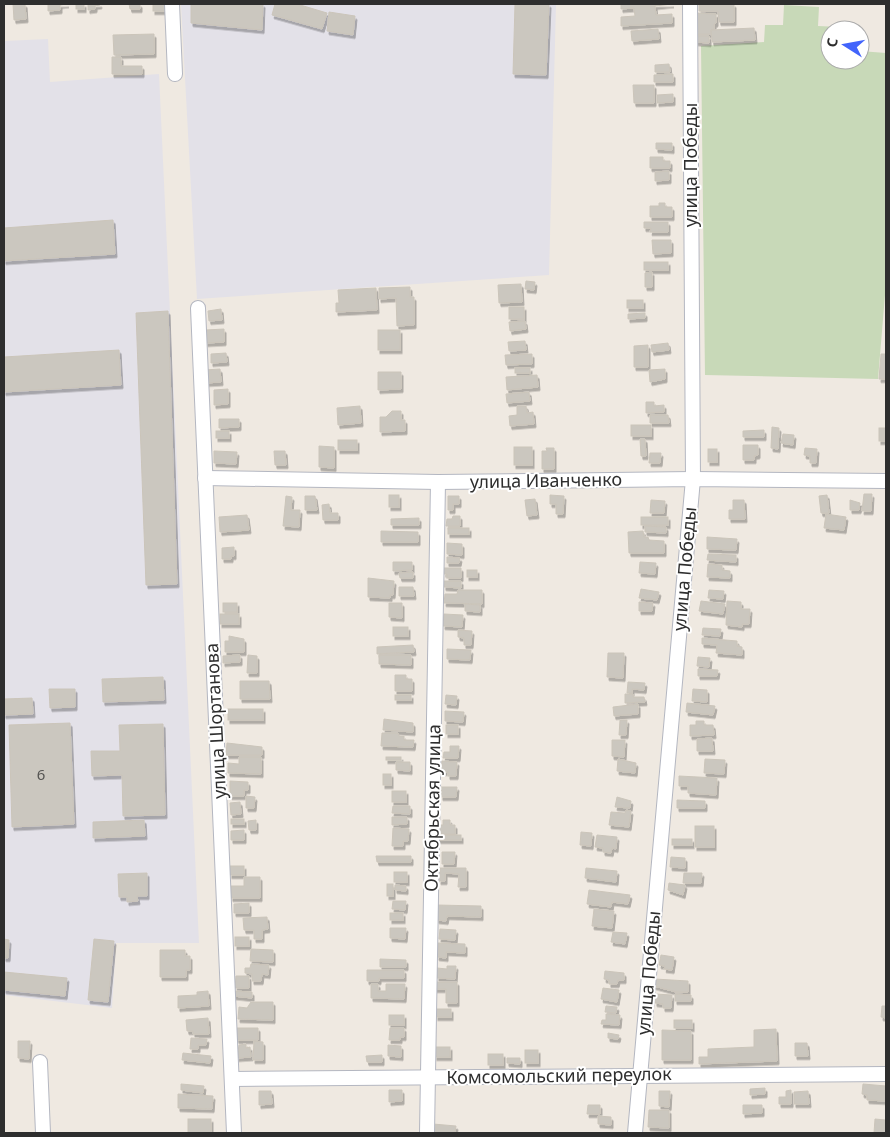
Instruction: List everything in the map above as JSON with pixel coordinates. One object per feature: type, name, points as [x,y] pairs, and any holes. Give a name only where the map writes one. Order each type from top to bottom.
[{"type":"street","points":[[172,4],[175,74]]},
{"type":"street","name":"улица Победы","points":[[635,1133],[693,479],[690,4]]},
{"type":"street","name":"улица Шортанова","points":[[198,308],[234,1133]]},
{"type":"street","name":"улица Иванченко","points":[[205,478],[438,482],[693,479],[886,481]]},
{"type":"street","name":"Октябрьская улица","points":[[427,1133],[438,482]]},
{"type":"street","points":[[40,1062],[42,1133]]},
{"type":"street","name":"Комсомольский переулок","points":[[232,1079],[886,1074]]},
{"type":"shaded area","points":[[181,4],[556,4],[549,275],[197,299]]},
{"type":"shaded area","points":[[48,39],[50,82],[159,74],[199,943],[116,943],[112,1008],[4,995],[4,41]]},
{"type":"green space","points":[[784,5],[819,7],[820,70],[870,70],[870,52],[886,53],[886,283],[878,379],[705,375],[701,46],[764,42],[765,25],[783,25]]},
{"type":"building","points":[[13,4],[25,4],[26,19],[14,20]]},
{"type":"building","points":[[48,4],[67,4],[60,5],[60,10],[48,11]]},
{"type":"building","points":[[76,4],[84,4],[84,9],[76,9]]},
{"type":"building","points":[[88,4],[100,5],[95,6],[95,9],[88,10]]},
{"type":"building","points":[[129,4],[140,4],[140,9],[130,9]]},
{"type":"building","points":[[153,4],[166,4],[166,11],[153,11]]},
{"type":"building","points":[[191,4],[263,4],[262,30],[191,23]]},
{"type":"building","points":[[275,4],[297,4],[327,13],[322,29],[272,15]]},
{"type":"building","points":[[515,4],[549,4],[546,75],[513,74]]},
{"type":"building","points":[[621,4],[672,4],[655,6],[656,15],[672,14],[672,23],[621,26],[621,17],[635,16],[634,8],[621,9]]},
{"type":"building","points":[[699,4],[734,4],[734,22],[719,22],[718,11],[699,11]]},
{"type":"building","points":[[329,12],[355,16],[353,35],[327,31]]},
{"type":"building","points":[[696,13],[716,14],[716,23],[714,24],[714,30],[711,30],[711,34],[695,34]]},
{"type":"building","points":[[754,28],[755,40],[712,42],[711,30]]},
{"type":"building","points":[[658,29],[659,39],[632,41],[631,31]]},
{"type":"building","points":[[154,34],[154,54],[114,55],[113,35]]},
{"type":"building","points":[[696,36],[709,36],[709,43],[695,42]]},
{"type":"building","points":[[112,57],[121,57],[121,66],[142,66],[142,74],[112,74]]},
{"type":"building","points":[[669,64],[670,72],[655,72],[655,65]]},
{"type":"building","points":[[673,74],[673,82],[654,82],[654,75]]},
{"type":"building","points":[[633,85],[654,85],[654,103],[634,103]]},
{"type":"building","points":[[673,94],[673,102],[657,103],[657,95]]},
{"type":"building","points":[[656,143],[672,143],[672,150],[656,149]]},
{"type":"building","points":[[650,157],[663,157],[663,161],[670,161],[670,168],[650,168]]},
{"type":"building","points":[[669,171],[669,180],[655,181],[655,172]]},
{"type":"building","points":[[659,203],[665,203],[665,207],[672,207],[672,217],[650,217],[650,206],[659,206]]},
{"type":"building","points":[[113,220],[115,254],[4,261],[4,228]]},
{"type":"building","points":[[644,222],[668,222],[668,232],[650,232],[651,228],[644,228]]},
{"type":"building","points":[[652,240],[671,240],[671,253],[653,254]]},
{"type":"building","points":[[644,262],[668,262],[668,270],[644,270]]},
{"type":"building","points":[[652,272],[652,287],[645,287],[645,273]]},
{"type":"building","points":[[526,281],[535,282],[534,290],[525,289]]},
{"type":"building","points":[[521,284],[522,302],[499,303],[498,285]]},
{"type":"building","points":[[410,287],[410,297],[414,297],[414,325],[397,326],[396,298],[379,299],[379,288]]},
{"type":"building","points":[[376,288],[377,310],[336,312],[336,303],[339,303],[338,290]]},
{"type":"building","points":[[627,300],[643,300],[643,308],[627,308]]},
{"type":"building","points":[[509,307],[524,307],[524,319],[509,319]]},
{"type":"building","points":[[221,309],[222,320],[209,321],[208,311]]},
{"type":"building","points":[[168,311],[177,584],[146,585],[136,313]]},
{"type":"building","points":[[645,313],[645,318],[628,319],[628,314]]},
{"type":"building","points":[[525,321],[526,329],[510,331],[509,322]]},
{"type":"building","points":[[224,329],[224,342],[206,343],[206,330]]},
{"type":"building","points":[[378,330],[400,330],[400,350],[378,350]]},
{"type":"building","points":[[525,341],[526,350],[509,351],[508,342]]},
{"type":"building","points":[[668,343],[669,350],[652,352],[651,345]]},
{"type":"building","points":[[648,345],[648,367],[634,367],[634,346]]},
{"type":"building","points":[[119,350],[121,385],[4,392],[4,357]]},
{"type":"building","points":[[226,353],[227,362],[211,363],[211,354]]},
{"type":"building","points":[[532,354],[532,364],[506,365],[505,355]]},
{"type":"building","points":[[881,354],[886,354],[886,379],[879,379]]},
{"type":"building","points":[[515,368],[530,368],[530,373],[515,373]]},
{"type":"building","points":[[220,369],[221,382],[205,383],[204,370]]},
{"type":"building","points":[[665,369],[665,379],[650,382],[649,370]]},
{"type":"building","points":[[378,372],[401,372],[401,389],[378,390]]},
{"type":"building","points":[[537,375],[538,387],[507,390],[506,377]]},
{"type":"building","points":[[228,389],[228,404],[214,405],[214,390]]},
{"type":"building","points":[[529,392],[530,401],[507,403],[506,394]]},
{"type":"building","points":[[646,402],[654,402],[654,406],[664,405],[664,412],[646,413]]},
{"type":"building","points":[[360,406],[361,423],[338,425],[337,408]]},
{"type":"building","points":[[517,406],[526,406],[527,413],[533,412],[534,424],[510,426],[509,416],[517,415]]},
{"type":"building","points":[[392,411],[401,411],[401,420],[405,420],[405,431],[380,432],[380,417],[386,417]]},
{"type":"building","points":[[650,415],[668,415],[669,423],[650,423]]},
{"type":"building","points":[[219,419],[239,419],[239,427],[219,428]]},
{"type":"building","points":[[631,425],[651,425],[651,436],[631,436]]},
{"type":"building","points":[[772,427],[779,428],[778,449],[771,448]]},
{"type":"building","points":[[879,428],[886,428],[886,441],[879,441]]},
{"type":"building","points":[[764,430],[764,437],[743,437],[743,431]]},
{"type":"building","points":[[216,431],[229,431],[229,438],[216,438]]},
{"type":"building","points":[[783,434],[794,435],[793,445],[781,443]]},
{"type":"building","points":[[640,439],[645,439],[646,456],[641,456]]},
{"type":"building","points":[[338,440],[357,440],[357,450],[338,450]]},
{"type":"building","points":[[743,445],[758,445],[758,455],[754,456],[754,460],[743,460]]},
{"type":"building","points":[[319,446],[334,447],[334,468],[319,467]]},
{"type":"building","points":[[514,447],[532,447],[532,465],[514,465]]},
{"type":"building","points":[[546,448],[554,448],[554,469],[542,469],[542,451],[547,451]]},
{"type":"building","points":[[805,448],[817,449],[816,463],[810,463],[810,456],[804,455]]},
{"type":"building","points":[[708,449],[717,449],[717,462],[708,462]]},
{"type":"building","points":[[214,451],[237,452],[236,464],[214,463]]},
{"type":"building","points":[[274,451],[285,451],[286,465],[275,465]]},
{"type":"building","points":[[650,453],[661,453],[660,463],[649,463]]},
{"type":"building","points":[[864,494],[872,494],[871,511],[862,511]]},
{"type":"building","points":[[389,495],[399,495],[399,507],[389,507]]},
{"type":"building","points":[[550,495],[564,496],[563,514],[556,514],[556,504],[550,504]]},
{"type":"building","points":[[827,495],[829,513],[821,513],[819,496]]},
{"type":"building","points":[[286,496],[292,497],[291,510],[300,510],[299,527],[283,526]]},
{"type":"building","points":[[305,496],[315,496],[317,510],[305,510]]},
{"type":"building","points":[[448,496],[459,496],[459,504],[453,504],[453,510],[448,510]]},
{"type":"building","points":[[535,499],[537,515],[527,516],[525,500]]},
{"type":"building","points":[[651,500],[665,501],[664,513],[650,513]]},
{"type":"building","points":[[733,500],[744,500],[745,519],[729,519],[729,510],[733,510]]},
{"type":"building","points":[[850,500],[860,503],[859,510],[850,510]]},
{"type":"building","points":[[329,504],[330,513],[338,513],[338,520],[323,520],[322,505]]},
{"type":"building","points":[[826,514],[846,517],[844,530],[824,528]]},
{"type":"building","points":[[247,515],[249,530],[220,532],[219,517]]},
{"type":"building","points":[[453,516],[460,516],[460,526],[446,526],[447,519],[452,519]]},
{"type":"building","points":[[641,517],[668,517],[668,525],[641,525]]},
{"type":"building","points":[[419,518],[419,525],[391,525],[391,519]]},
{"type":"building","points":[[645,526],[666,527],[666,533],[645,532]]},
{"type":"building","points":[[448,528],[469,528],[469,534],[448,534]]},
{"type":"building","points":[[381,531],[418,532],[418,542],[381,542]]},
{"type":"building","points":[[643,531],[644,537],[648,537],[649,540],[664,541],[664,553],[629,553],[628,532]]},
{"type":"building","points":[[707,537],[737,539],[736,550],[707,549]]},
{"type":"building","points":[[447,543],[462,544],[462,555],[447,554]]},
{"type":"building","points":[[234,547],[234,556],[231,556],[231,559],[222,559],[222,548]]},
{"type":"building","points":[[708,554],[736,555],[736,562],[707,560]]},
{"type":"building","points":[[447,557],[460,558],[459,563],[447,563]]},
{"type":"building","points":[[393,562],[412,562],[412,570],[393,571]]},
{"type":"building","points":[[640,562],[656,563],[655,574],[639,573]]},
{"type":"building","points":[[708,564],[722,565],[722,570],[730,571],[730,578],[707,577]]},
{"type":"building","points":[[444,568],[461,568],[461,578],[447,578],[447,574],[444,574]]},
{"type":"building","points":[[467,570],[477,570],[477,577],[467,577]]},
{"type":"building","points":[[413,572],[413,578],[400,578],[399,573]]},
{"type":"building","points":[[368,578],[394,581],[393,595],[390,595],[390,598],[368,597]]},
{"type":"building","points":[[444,581],[461,581],[461,588],[444,587]]},
{"type":"building","points":[[399,587],[413,587],[414,596],[399,596]]},
{"type":"building","points":[[641,589],[659,592],[657,600],[639,598]]},
{"type":"building","points":[[458,590],[482,590],[482,604],[444,603],[445,594],[457,594]]},
{"type":"building","points":[[709,590],[724,591],[723,599],[708,598]]},
{"type":"building","points":[[701,601],[725,604],[723,614],[699,611]]},
{"type":"building","points":[[727,601],[741,602],[741,609],[750,609],[749,624],[742,624],[742,627],[726,625]]},
{"type":"building","points":[[639,602],[653,603],[652,611],[639,611]]},
{"type":"building","points":[[223,603],[237,603],[237,612],[223,612]]},
{"type":"building","points":[[389,603],[402,603],[402,618],[389,617]]},
{"type":"building","points":[[465,604],[480,605],[480,612],[465,611]]},
{"type":"building","points":[[220,614],[239,614],[239,624],[220,624]]},
{"type":"building","points":[[444,614],[463,615],[462,627],[443,626]]},
{"type":"building","points":[[393,627],[408,627],[408,636],[393,636]]},
{"type":"building","points":[[703,628],[721,629],[720,636],[702,635]]},
{"type":"building","points":[[458,630],[472,631],[471,645],[464,645],[464,638],[458,637]]},
{"type":"building","points":[[229,636],[244,639],[244,652],[225,652],[225,641],[229,641]]},
{"type":"building","points":[[702,638],[737,641],[737,646],[742,647],[742,655],[716,653],[717,645],[702,644]]},
{"type":"building","points":[[413,645],[414,652],[377,654],[377,647]]},
{"type":"building","points":[[447,649],[471,650],[470,660],[447,659]]},
{"type":"building","points":[[608,653],[624,653],[623,678],[607,677]]},
{"type":"building","points":[[240,655],[240,662],[223,663],[223,656]]},
{"type":"building","points":[[248,655],[257,656],[257,673],[247,673]]},
{"type":"building","points":[[379,655],[411,655],[411,665],[379,664]]},
{"type":"building","points":[[698,657],[710,658],[709,667],[697,666]]},
{"type":"building","points":[[698,669],[718,670],[717,676],[698,676]]},
{"type":"building","points":[[395,675],[406,675],[406,679],[412,679],[412,691],[395,691]]},
{"type":"building","points":[[163,677],[164,700],[103,702],[102,679]]},
{"type":"building","points":[[240,681],[269,681],[270,699],[240,699]]},
{"type":"building","points":[[628,682],[645,683],[644,690],[632,689],[632,693],[627,693]]},
{"type":"building","points":[[49,689],[75,689],[75,707],[50,708]]},
{"type":"building","points":[[693,689],[707,690],[707,702],[692,701]]},
{"type":"building","points":[[625,694],[633,694],[633,697],[644,697],[645,702],[625,703]]},
{"type":"building","points":[[395,695],[411,695],[411,700],[395,700]]},
{"type":"building","points":[[446,695],[457,696],[456,705],[445,704]]},
{"type":"building","points":[[32,698],[33,714],[4,715],[4,699]]},
{"type":"building","points":[[687,703],[715,706],[713,715],[686,712]]},
{"type":"building","points":[[638,704],[638,714],[614,716],[613,707]]},
{"type":"building","points":[[228,709],[263,709],[263,720],[228,720]]},
{"type":"building","points":[[445,711],[464,712],[463,722],[445,721]]},
{"type":"building","points":[[384,719],[413,723],[413,732],[383,730]]},
{"type":"building","points":[[620,720],[627,720],[626,735],[619,735]]},
{"type":"building","points":[[696,721],[704,721],[704,725],[713,725],[714,735],[690,736],[690,725],[696,725]]},
{"type":"building","points":[[70,723],[74,824],[12,827],[9,725]]},
{"type":"building","points":[[163,724],[165,815],[123,816],[122,775],[92,776],[91,751],[120,751],[119,725]]},
{"type":"building","points":[[446,725],[458,725],[458,734],[446,734]]},
{"type":"building","points":[[382,733],[398,733],[399,736],[404,736],[404,740],[414,740],[413,747],[381,746]]},
{"type":"building","points":[[712,738],[713,751],[697,751],[697,739]]},
{"type":"building","points":[[612,740],[625,740],[624,757],[612,756]]},
{"type":"building","points":[[227,743],[262,747],[262,755],[226,755]]},
{"type":"building","points":[[450,746],[459,746],[458,758],[443,758],[444,752],[450,752]]},
{"type":"building","points":[[239,757],[261,757],[261,774],[228,773],[228,763],[239,764]]},
{"type":"building","points":[[386,757],[401,757],[401,760],[386,760]]},
{"type":"building","points":[[618,759],[636,763],[635,773],[617,771]]},
{"type":"building","points":[[705,759],[725,760],[724,774],[704,773]]},
{"type":"building","points":[[442,761],[457,762],[456,776],[448,776],[448,772],[441,772]]},
{"type":"building","points":[[396,762],[410,762],[410,771],[396,770]]},
{"type":"building","points":[[383,774],[391,774],[391,785],[383,785]]},
{"type":"building","points":[[679,776],[717,778],[716,795],[688,793],[688,786],[679,786]]},
{"type":"building","points":[[230,781],[248,782],[248,790],[244,790],[244,796],[230,796]]},
{"type":"building","points":[[441,787],[457,787],[456,797],[441,797]]},
{"type":"building","points":[[392,791],[406,791],[406,802],[392,802]]},
{"type":"building","points":[[246,796],[255,797],[254,808],[246,808]]},
{"type":"building","points":[[617,797],[631,801],[630,808],[615,807]]},
{"type":"building","points":[[677,800],[705,801],[705,808],[677,808]]},
{"type":"building","points":[[240,802],[241,814],[231,815],[230,803]]},
{"type":"building","points":[[393,806],[410,806],[410,814],[392,813]]},
{"type":"building","points":[[626,810],[631,811],[629,827],[609,825],[611,812],[625,813]]},
{"type":"building","points":[[392,817],[407,817],[407,824],[392,825]]},
{"type":"building","points":[[231,819],[244,819],[244,824],[231,824]]},
{"type":"building","points":[[144,820],[145,836],[93,838],[93,822]]},
{"type":"building","points":[[256,820],[256,830],[249,830],[248,821]]},
{"type":"building","points":[[443,820],[450,820],[450,825],[455,825],[455,834],[438,834],[438,825],[443,825]]},
{"type":"building","points":[[695,826],[714,826],[714,847],[695,847]]},
{"type":"building","points":[[393,828],[409,829],[408,841],[403,841],[403,846],[392,846]]},
{"type":"building","points":[[244,830],[244,840],[231,840],[231,831]]},
{"type":"building","points":[[581,832],[592,833],[591,846],[580,845]]},
{"type":"building","points":[[437,835],[461,835],[461,840],[437,840]]},
{"type":"building","points":[[597,835],[617,837],[616,849],[612,848],[611,853],[603,852],[603,848],[595,847]]},
{"type":"building","points":[[672,839],[692,839],[692,845],[672,845]]},
{"type":"building","points":[[442,852],[455,852],[454,864],[442,864]]},
{"type":"building","points":[[376,856],[411,856],[411,862],[377,862]]},
{"type":"building","points":[[671,857],[685,858],[685,868],[670,867]]},
{"type":"building","points":[[230,866],[244,866],[244,875],[230,875]]},
{"type":"building","points":[[440,868],[466,868],[466,887],[458,887],[459,874],[445,873],[445,881],[439,881]]},
{"type":"building","points":[[586,868],[617,871],[616,882],[585,878]]},
{"type":"building","points":[[394,872],[407,872],[407,882],[394,882]]},
{"type":"building","points":[[147,873],[147,896],[137,896],[138,901],[127,902],[127,897],[119,897],[118,874]]},
{"type":"building","points":[[684,873],[702,873],[701,883],[683,883]]},
{"type":"building","points":[[244,877],[260,877],[260,898],[231,898],[231,886],[244,886]]},
{"type":"building","points":[[669,883],[685,885],[683,895],[668,890]]},
{"type":"building","points":[[387,884],[393,884],[393,896],[387,896]]},
{"type":"building","points":[[395,885],[406,886],[406,891],[395,890]]},
{"type":"building","points":[[589,890],[630,895],[628,904],[612,902],[611,907],[587,904]]},
{"type":"building","points":[[393,901],[406,901],[405,910],[392,909]]},
{"type":"building","points":[[249,903],[249,913],[234,913],[234,904]]},
{"type":"building","points":[[437,905],[481,906],[481,917],[447,916],[446,921],[437,920]]},
{"type":"building","points":[[594,909],[614,911],[612,928],[592,926]]},
{"type":"building","points":[[390,913],[403,913],[403,920],[390,920]]},
{"type":"building","points":[[267,917],[268,929],[262,930],[262,939],[254,939],[254,930],[244,930],[243,918]]},
{"type":"building","points":[[390,928],[406,928],[405,939],[390,938]]},
{"type":"building","points":[[440,929],[456,930],[455,940],[439,939]]},
{"type":"building","points":[[613,932],[627,933],[625,944],[611,942]]},
{"type":"building","points":[[235,937],[249,937],[249,946],[235,946]]},
{"type":"building","points":[[4,939],[9,940],[8,958],[4,958]]},
{"type":"building","points":[[94,939],[114,941],[108,1002],[88,1000]]},
{"type":"building","points":[[438,943],[465,944],[465,953],[446,952],[446,958],[437,957]]},
{"type":"building","points":[[251,949],[273,950],[273,962],[250,961]]},
{"type":"building","points":[[160,950],[185,950],[185,956],[190,956],[190,970],[186,970],[186,977],[160,977]]},
{"type":"building","points":[[661,955],[674,957],[672,970],[664,969],[665,966],[659,965]]},
{"type":"building","points":[[380,959],[406,960],[406,967],[380,967]]},
{"type":"building","points":[[251,964],[269,965],[268,975],[262,974],[261,981],[252,981],[252,974],[245,973],[245,968],[250,968]]},
{"type":"building","points":[[447,966],[456,966],[455,979],[437,978],[437,968],[447,969]]},
{"type":"building","points":[[367,970],[404,970],[404,978],[379,978],[379,981],[367,981]]},
{"type":"building","points":[[605,971],[624,973],[624,980],[618,980],[617,984],[609,984],[609,980],[604,979]]},
{"type":"building","points":[[4,972],[67,978],[65,996],[4,990]]},
{"type":"building","points":[[236,976],[249,976],[249,988],[235,988]]},
{"type":"building","points":[[655,979],[688,981],[688,992],[676,992],[654,986]]},
{"type":"building","points":[[435,982],[457,982],[457,1003],[446,1003],[446,989],[434,989]]},
{"type":"building","points":[[371,984],[378,984],[378,991],[386,991],[386,984],[405,984],[404,999],[371,998]]},
{"type":"building","points":[[603,988],[619,990],[617,1002],[601,999]]},
{"type":"building","points":[[208,991],[209,1006],[178,1008],[178,996],[197,995],[197,992]]},
{"type":"building","points":[[233,991],[252,992],[252,998],[233,996]]},
{"type":"building","points":[[655,994],[672,995],[671,1008],[663,1008],[663,1004],[655,1003]]},
{"type":"building","points":[[675,994],[691,995],[691,1001],[675,1001]]},
{"type":"building","points":[[251,1002],[273,1002],[273,1020],[238,1019],[239,1007],[247,1008]]},
{"type":"building","points":[[606,1006],[617,1007],[616,1013],[605,1012]]},
{"type":"building","points":[[882,1006],[886,1006],[886,1018],[881,1017]]},
{"type":"building","points":[[436,1009],[451,1009],[451,1017],[436,1017]]},
{"type":"building","points":[[606,1014],[620,1015],[619,1025],[601,1024],[602,1020],[606,1020]]},
{"type":"building","points":[[389,1015],[404,1015],[404,1025],[389,1025]]},
{"type":"building","points":[[208,1018],[209,1034],[193,1034],[193,1031],[187,1031],[186,1020]]},
{"type":"building","points":[[674,1020],[692,1020],[692,1028],[674,1028]]},
{"type":"building","points":[[236,1028],[258,1028],[258,1040],[237,1040]]},
{"type":"building","points":[[390,1028],[404,1028],[404,1037],[400,1037],[400,1040],[389,1040]]},
{"type":"building","points":[[776,1029],[777,1061],[699,1064],[699,1057],[708,1057],[708,1049],[754,1047],[754,1030]]},
{"type":"building","points":[[662,1030],[691,1031],[691,1060],[662,1060]]},
{"type":"building","points":[[608,1033],[619,1035],[618,1039],[608,1038]]},
{"type":"building","points":[[191,1038],[207,1039],[206,1045],[198,1045],[198,1049],[190,1049]]},
{"type":"building","points":[[18,1041],[30,1041],[29,1059],[18,1058]]},
{"type":"building","points":[[254,1041],[263,1042],[263,1060],[253,1060]]},
{"type":"building","points":[[795,1043],[807,1043],[808,1056],[795,1056]]},
{"type":"building","points":[[246,1044],[246,1048],[250,1047],[251,1057],[237,1058],[239,1045]]},
{"type":"building","points":[[388,1045],[401,1046],[401,1057],[388,1056]]},
{"type":"building","points":[[435,1047],[450,1047],[450,1057],[435,1057]]},
{"type":"building","points":[[525,1050],[538,1050],[538,1063],[525,1063]]},
{"type":"building","points":[[183,1053],[211,1056],[210,1063],[182,1060]]},
{"type":"building","points":[[488,1054],[503,1054],[503,1065],[488,1065]]},
{"type":"building","points":[[382,1055],[382,1062],[367,1062],[366,1056]]},
{"type":"building","points":[[507,1058],[520,1058],[520,1064],[507,1063]]},
{"type":"building","points":[[181,1084],[204,1086],[203,1093],[181,1090]]},
{"type":"building","points":[[863,1084],[886,1086],[886,1101],[867,1100],[867,1095],[862,1094]]},
{"type":"building","points":[[765,1088],[765,1094],[750,1095],[750,1089]]},
{"type":"building","points":[[389,1090],[402,1090],[402,1101],[389,1102]]},
{"type":"building","points":[[791,1090],[791,1104],[779,1104],[779,1097],[786,1097],[786,1091]]},
{"type":"building","points":[[259,1091],[271,1091],[272,1104],[259,1105]]},
{"type":"building","points":[[659,1091],[670,1091],[669,1107],[659,1106]]},
{"type":"building","points":[[808,1091],[809,1104],[794,1104],[794,1092]]},
{"type":"building","points":[[178,1094],[213,1096],[212,1109],[178,1108]]},
{"type":"building","points":[[588,1105],[600,1105],[600,1114],[587,1114]]},
{"type":"building","points":[[743,1105],[762,1105],[762,1113],[743,1114]]},
{"type":"building","points":[[649,1110],[669,1110],[669,1128],[648,1127]]},
{"type":"building","points":[[598,1116],[611,1117],[611,1125],[598,1124]]},
{"type":"building","points":[[188,1119],[211,1119],[211,1133],[188,1133]]},
{"type":"building","points":[[875,1119],[886,1120],[886,1133],[874,1133]]},
{"type":"building","points":[[433,1124],[456,1126],[455,1133],[432,1133]]}]
